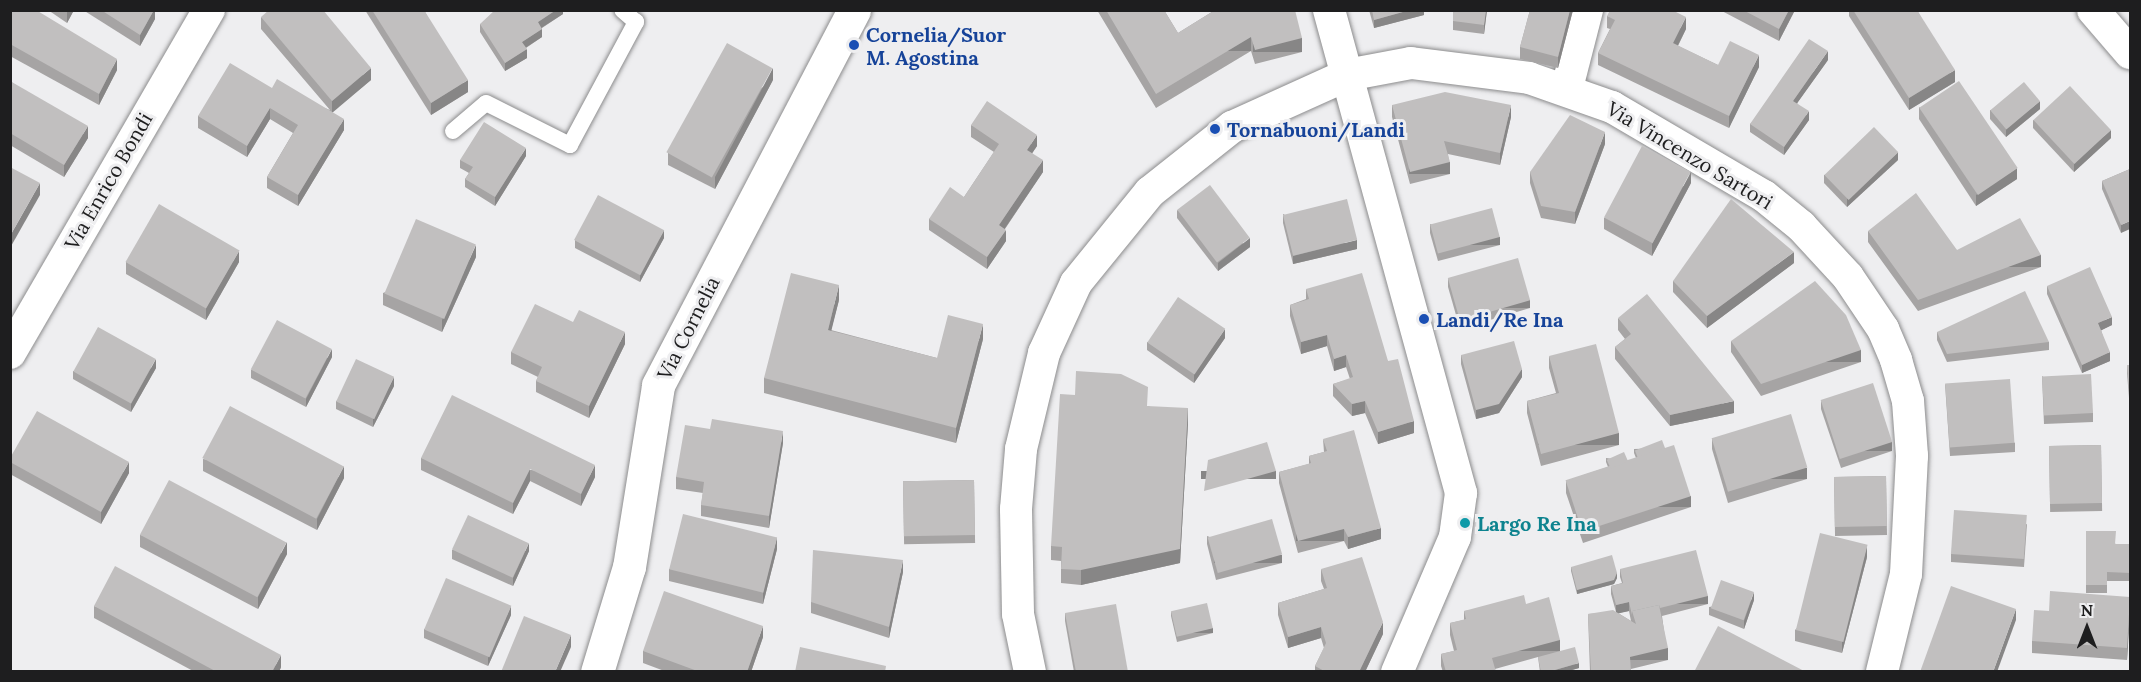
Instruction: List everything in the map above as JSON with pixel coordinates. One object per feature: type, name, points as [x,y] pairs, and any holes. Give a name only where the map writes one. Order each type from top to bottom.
[{"type":"street","name":"Via Enrico Bondi","points":[[10,353],[209,10]]},
{"type":"street","name":"Via Cornelia","points":[[597,672],[629,567],[658,385],[854,10]]},
{"type":"street","points":[[1329,10],[1461,493],[1459,523],[1397,672]]},
{"type":"street","points":[[1567,88],[1587,10]]},
{"type":"street","points":[[2093,10],[2130,53]]},
{"type":"street","name":"Via Vincenzo Sartori","points":[[1030,672],[1018,614],[1021,449],[1044,353],[1068,298],[1126,216],[1188,158],[1248,118],[1347,75],[1389,65],[1436,64],[1567,88],[1706,159],[1782,210],[1848,277],[1883,329],[1905,388],[1914,498],[1899,615],[1882,672]]},
{"type":"lane","points":[[453,131],[486,103],[570,145],[636,22],[622,10]]},
{"type":"building","points":[[10,10],[36,10],[117,59],[99,94],[10,44]]},
{"type":"building","points":[[101,10],[154,10],[140,35]]},
{"type":"building","points":[[269,10],[323,10],[371,68],[332,101],[261,17]]},
{"type":"building","points":[[372,10],[424,10],[468,80],[431,103]]},
{"type":"building","points":[[495,10],[556,10],[538,22],[542,29],[522,42],[527,49],[505,63],[480,24]]},
{"type":"building","points":[[1106,10],[1164,10],[1178,33],[1215,10],[1295,10],[1302,38],[1255,50],[1251,37],[1156,94]]},
{"type":"building","points":[[1372,10],[1410,10],[1374,20]]},
{"type":"building","points":[[1453,10],[1486,10],[1484,25],[1453,21]]},
{"type":"building","points":[[1530,10],[1570,10],[1558,57],[1520,47]]},
{"type":"building","points":[[1610,10],[1672,10],[1686,17],[1673,43],[1718,65],[1730,41],[1759,55],[1729,116],[1598,53],[1615,20],[1607,16]]},
{"type":"building","points":[[1743,10],[1789,10],[1779,29]]},
{"type":"building","points":[[1853,10],[1917,10],[1955,70],[1909,98]]},
{"type":"building","points":[[1809,39],[1828,51],[1793,101],[1809,111],[1784,147],[1750,124]]},
{"type":"building","points":[[727,43],[772,68],[712,178],[666,152]]},
{"type":"building","points":[[230,63],[272,88],[277,79],[344,119],[298,195],[267,177],[298,125],[270,108],[247,146],[198,116]]},
{"type":"building","points":[[10,81],[88,126],[64,165],[10,133]]},
{"type":"building","points":[[1959,81],[2018,168],[1978,195],[1919,108]]},
{"type":"building","points":[[2024,82],[2040,101],[2006,129],[1990,110]]},
{"type":"building","points":[[2070,86],[2111,130],[2074,164],[2033,120]]},
{"type":"building","points":[[1445,92],[1511,105],[1500,153],[1444,141],[1450,162],[1410,172],[1392,105]]},
{"type":"building","points":[[987,101],[1037,135],[1027,150],[1043,160],[999,225],[1006,230],[987,257],[929,219],[950,187],[964,197],[999,144],[971,125]]},
{"type":"building","points":[[1570,115],[1605,132],[1575,212],[1541,206],[1530,172]]},
{"type":"building","points":[[484,122],[526,148],[495,197],[465,179],[473,167],[460,160]]},
{"type":"building","points":[[1874,127],[1898,152],[1849,200],[1824,175]]},
{"type":"building","points":[[1642,146],[1691,172],[1653,243],[1604,218]]},
{"type":"building","points":[[10,167],[40,183],[10,236]]},
{"type":"building","points":[[2130,169],[2130,221],[2121,225],[2102,181]]},
{"type":"building","points":[[1210,185],[1250,238],[1217,262],[1177,210]]},
{"type":"building","points":[[1916,193],[1957,250],[2020,218],[2041,255],[1918,300],[1868,231]]},
{"type":"building","points":[[598,195],[664,230],[640,275],[574,240]]},
{"type":"building","points":[[1347,199],[1357,240],[1293,256],[1283,215]]},
{"type":"building","points":[[1731,199],[1794,252],[1707,316],[1673,281]]},
{"type":"building","points":[[159,204],[240,250],[206,309],[126,262]]},
{"type":"building","points":[[1492,208],[1500,237],[1438,254],[1430,225]]},
{"type":"building","points":[[416,219],[476,244],[444,319],[384,294]]},
{"type":"building","points":[[1518,258],[1530,300],[1460,320],[1448,278]]},
{"type":"building","points":[[2090,267],[2112,317],[2098,323],[2110,352],[2082,365],[2047,286]]},
{"type":"building","points":[[791,273],[839,285],[828,330],[937,358],[948,315],[983,324],[956,428],[764,378]]},
{"type":"building","points":[[1362,273],[1388,361],[1398,359],[1414,421],[1378,432],[1365,401],[1352,404],[1333,384],[1353,377],[1346,355],[1334,359],[1327,335],[1301,342],[1290,305],[1309,299],[1306,289]]},
{"type":"building","points":[[1815,281],[1846,315],[1861,350],[1761,384],[1731,341]]},
{"type":"building","points":[[2025,291],[2049,342],[1947,354],[1937,332]]},
{"type":"building","points":[[1647,294],[1734,401],[1670,415],[1615,347],[1631,334],[1618,318]]},
{"type":"building","points":[[1178,297],[1225,329],[1194,374],[1147,343]]},
{"type":"building","points":[[535,304],[573,322],[579,310],[625,332],[589,406],[536,381],[542,367],[511,352]]},
{"type":"building","points":[[277,320],[332,349],[305,399],[251,369]]},
{"type":"building","points":[[98,327],[156,359],[131,404],[73,372]]},
{"type":"building","points":[[1514,341],[1522,369],[1499,404],[1476,410],[1461,355]]},
{"type":"building","points":[[1596,344],[1619,433],[1541,454],[1527,401],[1559,393],[1549,356]]},
{"type":"building","points":[[356,359],[394,377],[374,419],[336,402]]},
{"type":"building","points":[[2127,365],[2130,365],[2130,401]]},
{"type":"building","points":[[1076,371],[1121,374],[1148,387],[1147,406],[1188,408],[1180,549],[1081,570],[1061,569],[1062,547],[1051,546],[1060,394],[1075,395]]},
{"type":"building","points":[[2091,374],[2093,413],[2044,416],[2042,377]]},
{"type":"building","points":[[2010,379],[2014,443],[1950,447],[1945,384]]},
{"type":"building","points":[[1873,383],[1892,442],[1840,459],[1821,400]]},
{"type":"building","points":[[452,395],[595,465],[581,494],[530,469],[513,503],[421,458]]},
{"type":"building","points":[[230,406],[344,467],[316,519],[202,458]]},
{"type":"building","points":[[37,411],[129,462],[101,512],[10,462],[10,458]]},
{"type":"building","points":[[1791,414],[1807,468],[1728,492],[1712,438]]},
{"type":"building","points":[[712,419],[783,431],[769,516],[701,505],[704,482],[676,477],[685,425],[710,429]]},
{"type":"building","points":[[1354,430],[1381,528],[1348,537],[1344,529],[1298,541],[1279,472],[1311,463],[1309,456],[1327,451],[1323,439]]},
{"type":"building","points":[[1662,440],[1665,448],[1638,459],[1635,450]]},
{"type":"building","points":[[1267,442],[1276,471],[1204,491],[1208,460]]},
{"type":"building","points":[[1674,445],[1691,496],[1582,532],[1566,480]]},
{"type":"building","points":[[2101,445],[2102,503],[2050,504],[2049,446]]},
{"type":"building","points":[[1624,452],[1628,461],[1611,469],[1607,460]]},
{"type":"building","points":[[1886,476],[1887,526],[1835,527],[1834,477]]},
{"type":"building","points":[[169,480],[286,542],[257,597],[140,535]]},
{"type":"building","points":[[974,480],[975,535],[904,536],[903,481]]},
{"type":"building","points":[[1954,510],[2027,515],[2024,559],[1951,554]]},
{"type":"building","points":[[683,514],[777,537],[763,593],[669,569]]},
{"type":"building","points":[[468,515],[529,543],[513,578],[452,549]]},
{"type":"building","points":[[1272,519],[1282,555],[1218,573],[1208,537]]},
{"type":"building","points":[[2086,531],[2116,531],[2115,544],[2130,544],[2130,573],[2107,572],[2107,585],[2086,585]]},
{"type":"building","points":[[1820,533],[1868,545],[1843,642],[1796,630]]},
{"type":"building","points":[[813,550],[903,560],[889,627],[811,602]]},
{"type":"building","points":[[1696,550],[1708,596],[1660,608],[1659,605],[1632,611],[1632,615],[1629,602],[1616,605],[1611,586],[1623,583],[1620,569]]},
{"type":"building","points":[[1612,555],[1617,573],[1614,580],[1577,590],[1571,567]]},
{"type":"building","points":[[1362,557],[1383,622],[1359,672],[1326,672],[1315,666],[1326,643],[1321,627],[1288,637],[1278,603],[1327,588],[1321,569]]},
{"type":"building","points":[[115,566],[281,655],[272,672],[217,672],[94,606]]},
{"type":"building","points":[[446,578],[511,606],[489,657],[424,630]]},
{"type":"building","points":[[1721,580],[1754,592],[1744,620],[1711,608]]},
{"type":"building","points":[[1951,586],[2016,609],[1993,672],[1920,672]]},
{"type":"building","points":[[664,591],[763,626],[747,672],[700,672],[643,651]]},
{"type":"building","points":[[2050,591],[2130,597],[2127,648],[2032,641],[2034,610],[2049,611]]},
{"type":"building","points":[[1524,595],[1526,604],[1549,597],[1560,640],[1492,658],[1496,672],[1446,672],[1441,654],[1457,650],[1450,623],[1466,619],[1464,611]]},
{"type":"building","points":[[1207,603],[1213,628],[1177,637],[1171,611]]},
{"type":"building","points":[[1116,604],[1128,672],[1076,672],[1065,613]]},
{"type":"building","points":[[1659,605],[1668,648],[1630,657],[1631,672],[1591,672],[1588,614],[1613,610],[1636,624],[1632,611]]},
{"type":"building","points":[[524,616],[571,635],[555,672],[501,672]]},
{"type":"building","points":[[1718,626],[1806,672],[1694,672]]},
{"type":"building","points":[[800,647],[886,666],[885,672],[795,672]]},
{"type":"building","points":[[1575,647],[1579,663],[1541,672],[1538,657]]},
{"type":"place","name":"Cornelia/Suor M. Agostina","points":[[854,45]]},
{"type":"place","name":"Tornabuoni/Landi","points":[[1215,129]]},
{"type":"place","name":"Landi/Re Ina","points":[[1424,319]]},
{"type":"place","name":"Largo Re Ina","points":[[1465,523]]}]
